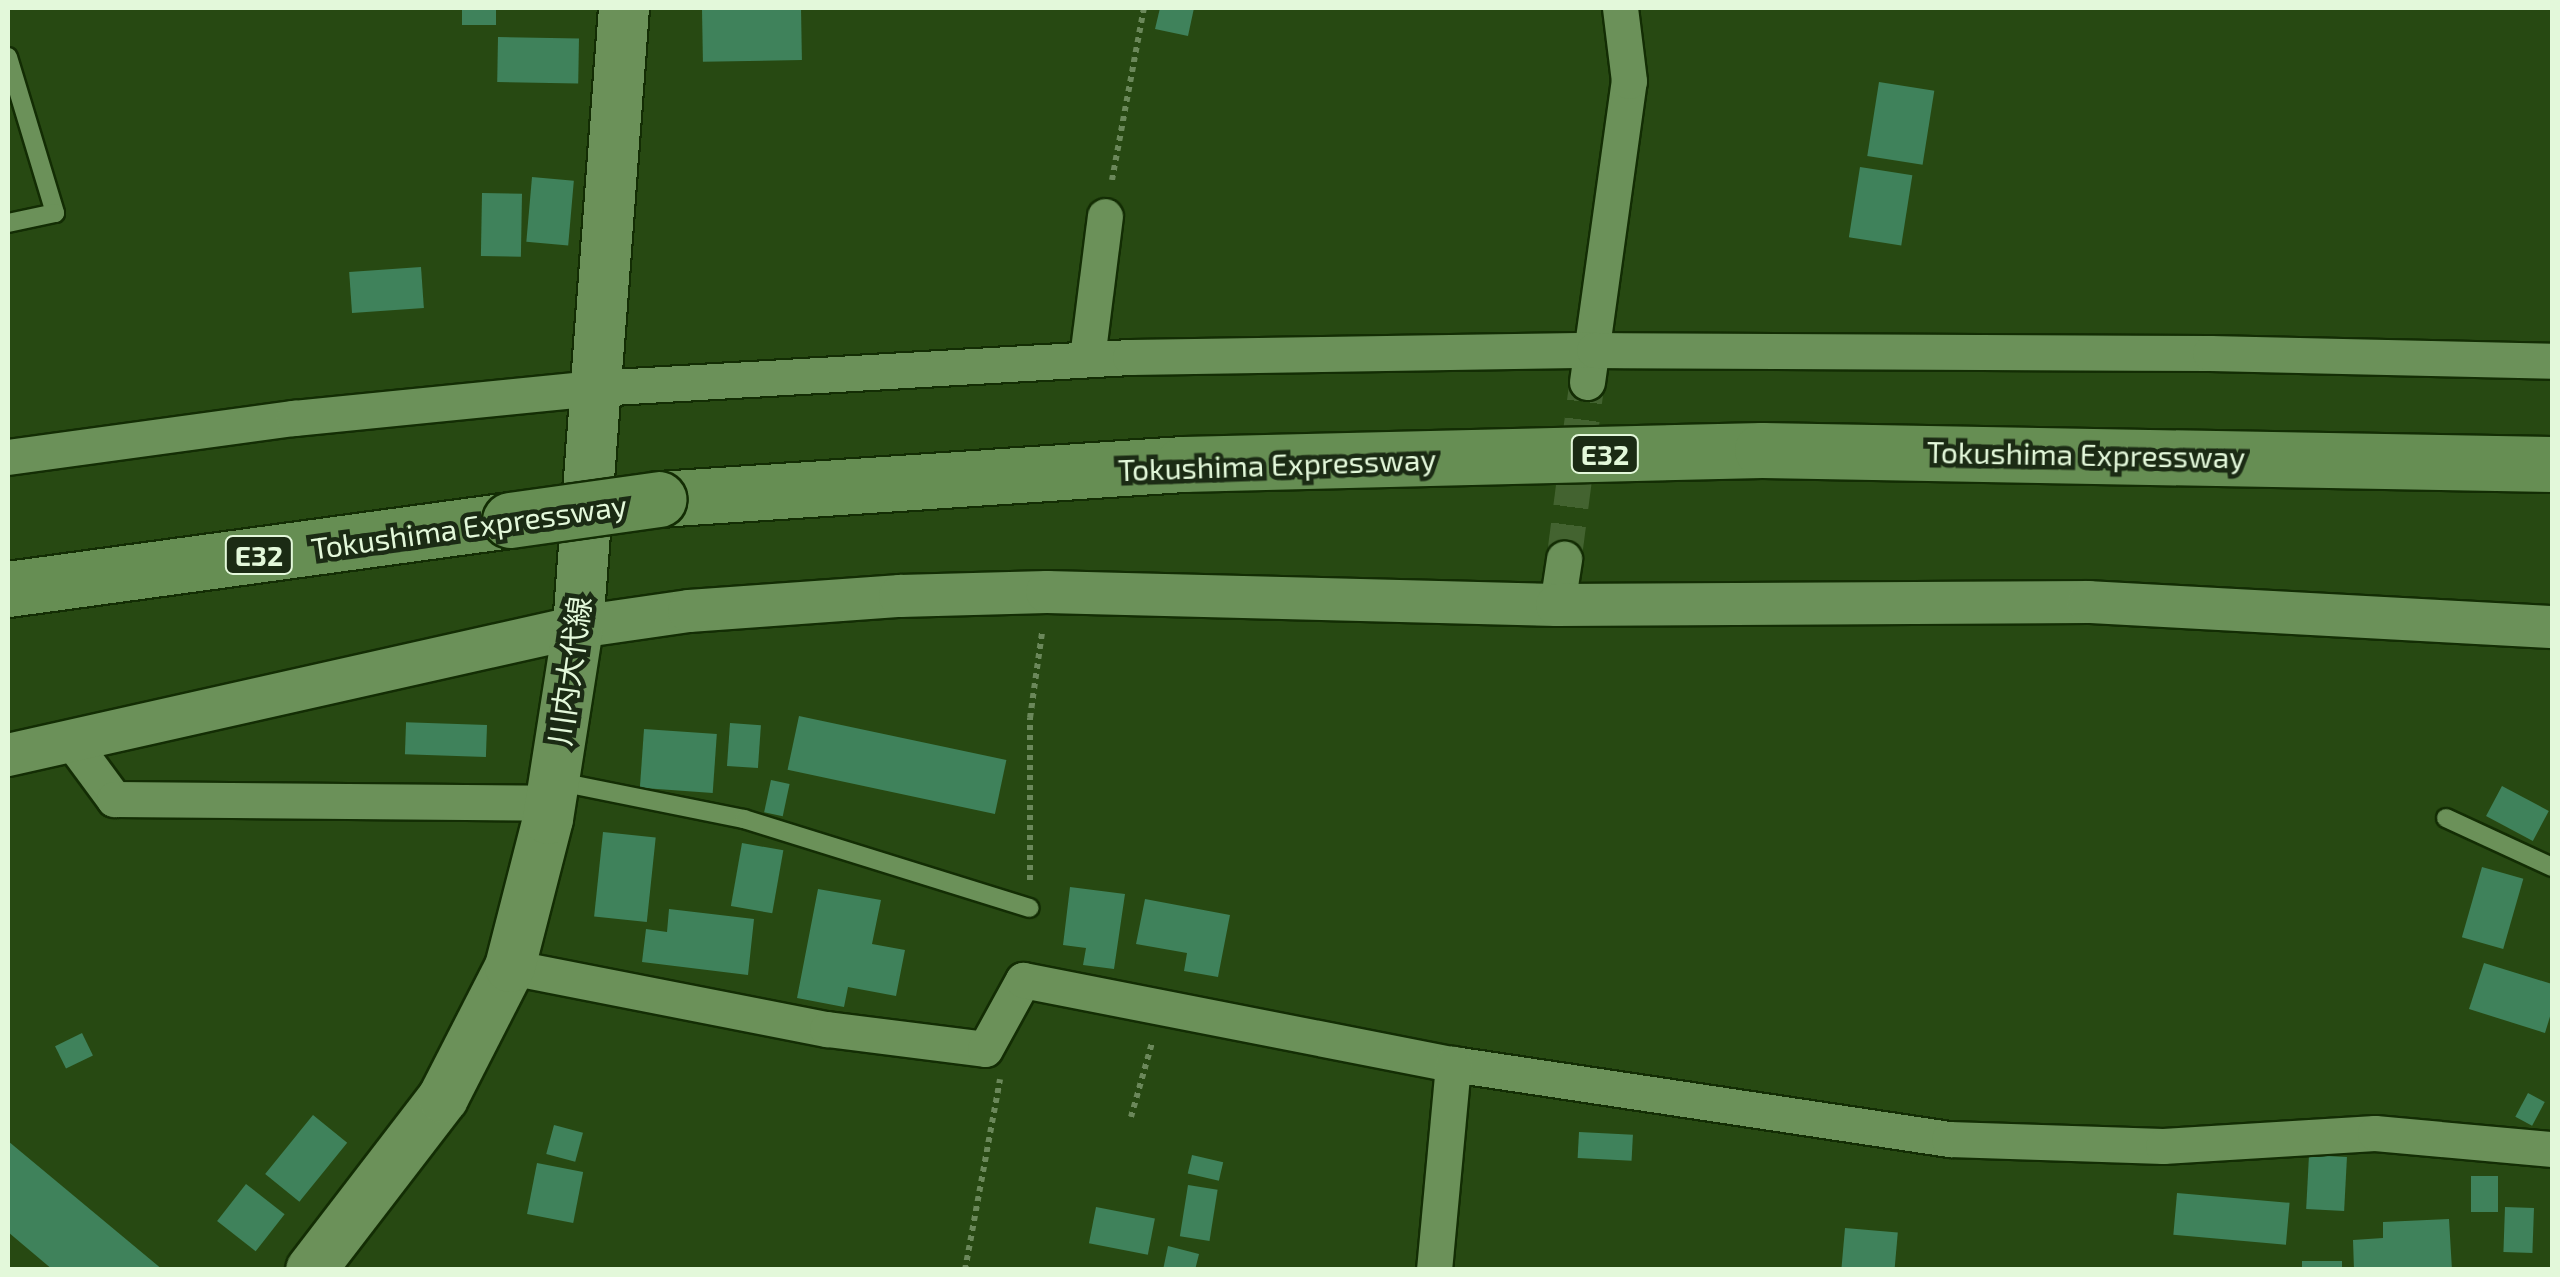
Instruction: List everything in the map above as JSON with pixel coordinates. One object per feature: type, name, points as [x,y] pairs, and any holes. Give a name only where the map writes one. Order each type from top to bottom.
[{"type":"highway","name":"Tokushima Expressway","points":[[8,589],[659,499],[1183,464],[1762,450],[2552,464]]},
{"type":"main road","name":"川内大代線","points":[[311,1270],[443,1098],[510,966],[553,792],[578,627],[624,8]]},
{"type":"street","points":[[1590,366],[1629,81],[1620,8]]},
{"type":"street","points":[[1087,358],[1105,216]]},
{"type":"street","points":[[8,457],[294,418],[596,388],[1087,358],[1590,366],[2210,353],[2552,362]]},
{"type":"street","points":[[1557,605],[1564,559]]},
{"type":"street","points":[[8,755],[578,627],[708,609],[900,596],[1047,592],[1557,605],[2089,602],[2552,626]]},
{"type":"street","points":[[72,742],[114,799],[553,792]]},
{"type":"street","points":[[510,966],[827,1029],[985,1049],[1023,980],[1453,1064],[1950,1139],[2163,1146],[2375,1133],[2552,1148]]},
{"type":"street","points":[[1434,1270],[1453,1064]]},
{"type":"lane","points":[[8,57],[55,212],[8,223]]},
{"type":"lane","points":[[553,792],[744,819],[1030,908]]},
{"type":"lane","points":[[2446,818],[2552,867]]},
{"type":"path","points":[[1105,216],[1144,8]]},
{"type":"path","points":[[1030,908],[1030,718],[1047,592]]},
{"type":"path","points":[[1132,1117],[1161,1008]]},
{"type":"path","points":[[965,1270],[1001,1074],[985,1049]]},
{"type":"building","points":[[462,8],[496,8],[496,25],[462,25]]},
{"type":"building","points":[[801,8],[802,60],[703,62],[702,10]]},
{"type":"building","points":[[1160,8],[1194,8],[1188,36],[1155,29]]},
{"type":"building","points":[[498,37],[579,38],[578,83],[497,82]]},
{"type":"building","points":[[1879,82],[1934,91],[1923,165],[1867,156]]},
{"type":"building","points":[[1860,167],[1912,175],[1901,245],[1849,237]]},
{"type":"building","points":[[532,177],[574,181],[568,245],[526,242]]},
{"type":"building","points":[[482,193],[522,194],[521,257],[481,256]]},
{"type":"building","points":[[421,267],[424,308],[352,313],[349,272]]},
{"type":"building","points":[[799,716],[1006,760],[995,814],[788,770]]},
{"type":"building","points":[[406,722],[487,725],[486,757],[405,754]]},
{"type":"building","points":[[730,723],[761,725],[758,768],[727,766]]},
{"type":"building","points":[[644,729],[717,734],[713,793],[640,788]]},
{"type":"building","points":[[771,780],[790,784],[783,816],[764,812]]},
{"type":"building","points":[[2502,786],[2549,811],[2533,841],[2486,816]]},
{"type":"building","points":[[603,832],[656,838],[647,922],[594,917]]},
{"type":"building","points":[[742,843],[783,850],[772,913],[731,906]]},
{"type":"building","points":[[2482,867],[2523,879],[2503,949],[2462,937]]},
{"type":"building","points":[[1070,887],[1125,894],[1114,969],[1083,965],[1086,948],[1063,945]]},
{"type":"building","points":[[818,889],[881,900],[872,944],[905,950],[896,996],[848,987],[844,1007],[797,998]]},
{"type":"building","points":[[1145,899],[1230,915],[1218,977],[1184,971],[1187,953],[1136,944]]},
{"type":"building","points":[[669,909],[754,919],[748,975],[642,962],[646,929],[667,932]]},
{"type":"building","points":[[2484,963],[2552,984],[2552,1010],[2545,1033],[2469,1009]]},
{"type":"building","points":[[82,1033],[93,1055],[66,1069],[55,1046]]},
{"type":"building","points":[[2528,1093],[2545,1102],[2532,1126],[2515,1117]]},
{"type":"building","points":[[313,1115],[347,1143],[299,1202],[265,1174]]},
{"type":"building","points":[[554,1125],[583,1133],[575,1162],[546,1154]]},
{"type":"building","points":[[1579,1132],[1633,1135],[1632,1161],[1578,1158]]},
{"type":"building","points":[[8,1141],[163,1270],[53,1270],[8,1232]]},
{"type":"building","points":[[1192,1155],[1223,1162],[1219,1181],[1188,1174]]},
{"type":"building","points":[[2309,1155],[2347,1157],[2344,1211],[2306,1209]]},
{"type":"building","points":[[537,1163],[583,1172],[573,1223],[527,1214]]},
{"type":"building","points":[[2471,1176],[2498,1176],[2498,1212],[2471,1212]]},
{"type":"building","points":[[246,1184],[285,1214],[256,1251],[217,1221]]},
{"type":"building","points":[[1188,1185],[1218,1190],[1209,1241],[1180,1236]]},
{"type":"building","points":[[2177,1193],[2290,1203],[2286,1245],[2173,1235]]},
{"type":"building","points":[[1096,1207],[1155,1218],[1148,1255],[1089,1243]]},
{"type":"building","points":[[2505,1207],[2534,1208],[2532,1253],[2503,1252]]},
{"type":"building","points":[[2449,1219],[2452,1270],[2354,1270],[2353,1240],[2383,1238],[2383,1222]]},
{"type":"building","points":[[1845,1228],[1898,1233],[1895,1270],[1841,1270]]},
{"type":"building","points":[[1168,1246],[1199,1254],[1195,1270],[1163,1270]]},
{"type":"building","points":[[2302,1261],[2342,1261],[2342,1270],[2302,1270]]},
{"type":"tunnel","points":[[1564,559],[1587,382]]}]
